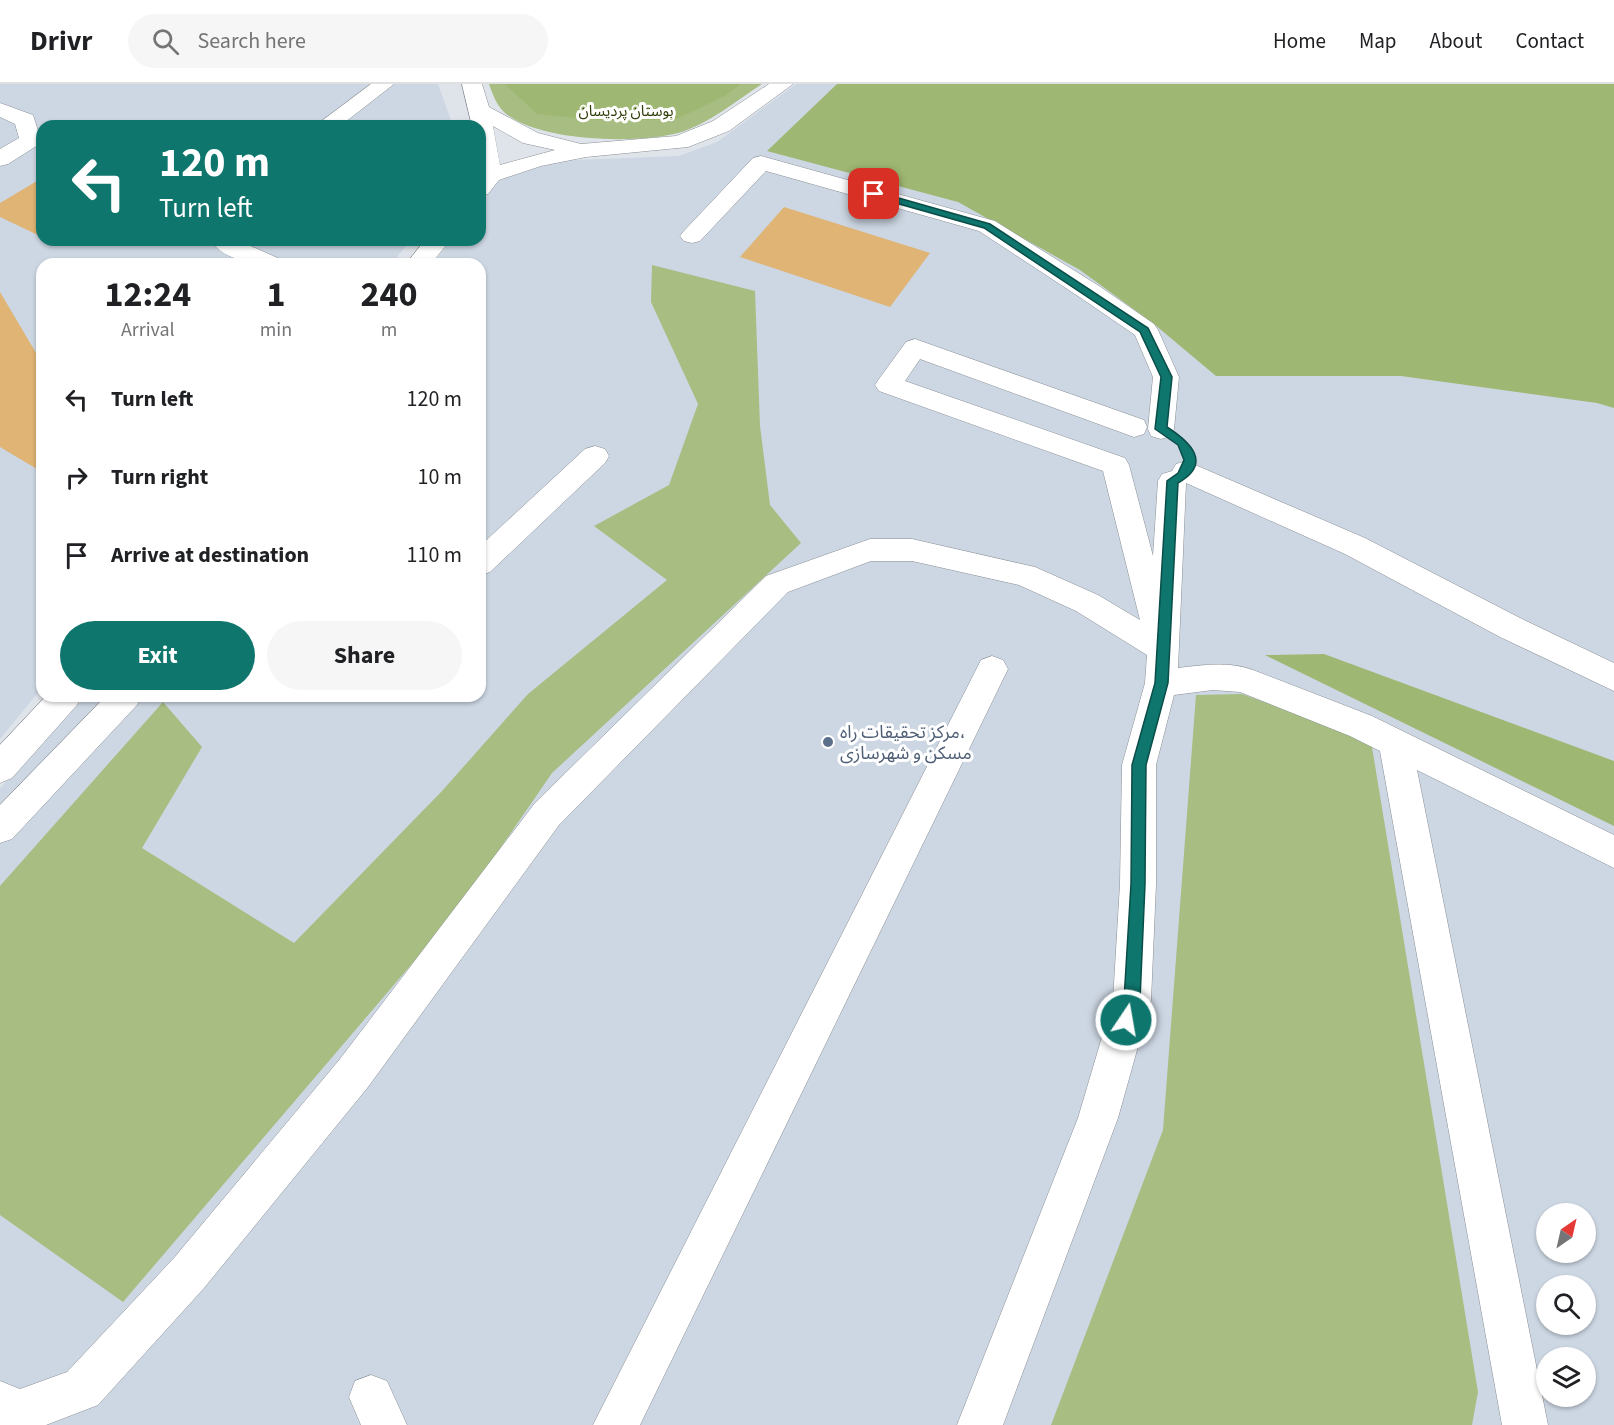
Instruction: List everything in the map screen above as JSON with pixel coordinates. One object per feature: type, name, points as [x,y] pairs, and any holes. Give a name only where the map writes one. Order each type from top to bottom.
[{"type":"lane","points":[[334,120],[384,84]]},
{"type":"lane","points":[[472,84],[481,120]]},
{"type":"lane","points":[[486,182],[536,160],[586,150],[680,142],[721,126],[783,84]]},
{"type":"lane","points":[[0,109],[25,120],[30,140],[0,159]]},
{"type":"lane","points":[[480,110],[531,138],[586,150]]},
{"type":"lane","points":[[692,236],[761,163],[987,226],[1145,330],[1166,377],[1148,428]]},
{"type":"lane","points":[[231,246],[259,258]]},
{"type":"lane","points":[[423,258],[433,246]]},
{"type":"lane","points":[[980,1425],[1098,1118],[1132,1000],[1138,884],[1139,765],[1162,666],[1179,476],[1190,460],[1188,451],[1173,435],[915,348],[888,385],[1115,465],[1135,479],[1148,483],[1179,476],[1355,546],[1511,628],[1614,678]]},
{"type":"lane","points":[[1148,428],[1123,431],[1115,437],[1110,446],[1110,455],[1115,465],[1162,666]]},
{"type":"lane","points":[[486,558],[594,456]]},
{"type":"lane","points":[[0,1404],[20,1412],[82,1389],[189,1273],[346,1082],[547,814],[777,584],[870,550],[912,550],[1025,575],[1088,603],[1162,666],[1214,677],[1242,680],[1361,726],[1614,852]]},
{"type":"lane","points":[[616,1425],[992,669]]},
{"type":"lane","points":[[0,768],[60,702]]},
{"type":"lane","points":[[0,828],[120,702]]},
{"type":"lane","points":[[1395,742],[1525,1425]]},
{"type":"shaded area","points":[[0,84],[438,84],[451,120],[36,120],[36,246],[406,246],[396,258],[36,258],[36,695],[0,739]]},
{"type":"shaded area","name":"مرکز تحقیقات راه، مسکن و شهرسازی","points":[[796,84],[896,84],[999,215],[1614,408],[1614,1425],[0,1425],[0,788],[80,702],[486,702],[486,258],[437,258],[446,246],[486,246],[486,196],[498,181],[548,161],[679,156],[717,142]]},
{"type":"green space","name":"بوستان پردیسان","points":[[489,84],[762,84],[722,112],[689,129],[678,133],[638,139],[614,139],[563,135],[519,122],[501,109]]},
{"type":"green space","points":[[505,84],[741,84],[725,96],[674,120],[598,120],[537,114]]},
{"type":"green space","points":[[837,84],[1614,84],[1614,408],[1597,403],[1401,376],[1216,376],[1154,324],[1080,270],[958,202],[767,151]]},
{"type":"green space","points":[[652,265],[755,291],[760,426],[770,505],[801,543],[552,773],[457,911],[123,1302],[0,1215],[0,886],[163,702],[202,747],[142,848],[294,943],[442,791],[528,694],[667,580],[594,526],[669,485],[698,404],[651,302]]},
{"type":"green space","points":[[1324,654],[1614,761],[1614,826],[1265,655]]},
{"type":"green space","points":[[1242,694],[1371,741],[1478,1392],[1472,1425],[1051,1425],[1163,1130],[1196,695]]},
{"type":"building","points":[[36,182],[36,234],[0,217],[0,203]]},
{"type":"building","points":[[784,207],[930,253],[890,307],[740,257]]},
{"type":"building","points":[[0,292],[36,353],[36,468],[0,447]]},
{"type":"place","name":"مرکز تحقیقات راه، مسکن و شهرسازی","points":[[828,742]]},
{"type":"route","points":[[874,194],[987,226],[1145,330],[1166,377],[1161,429],[1182,442],[1188,451],[1190,460],[1182,476],[1172,481],[1161,683],[1155,713],[1139,765],[1138,884],[1132,1000],[1126,1020]]}]
